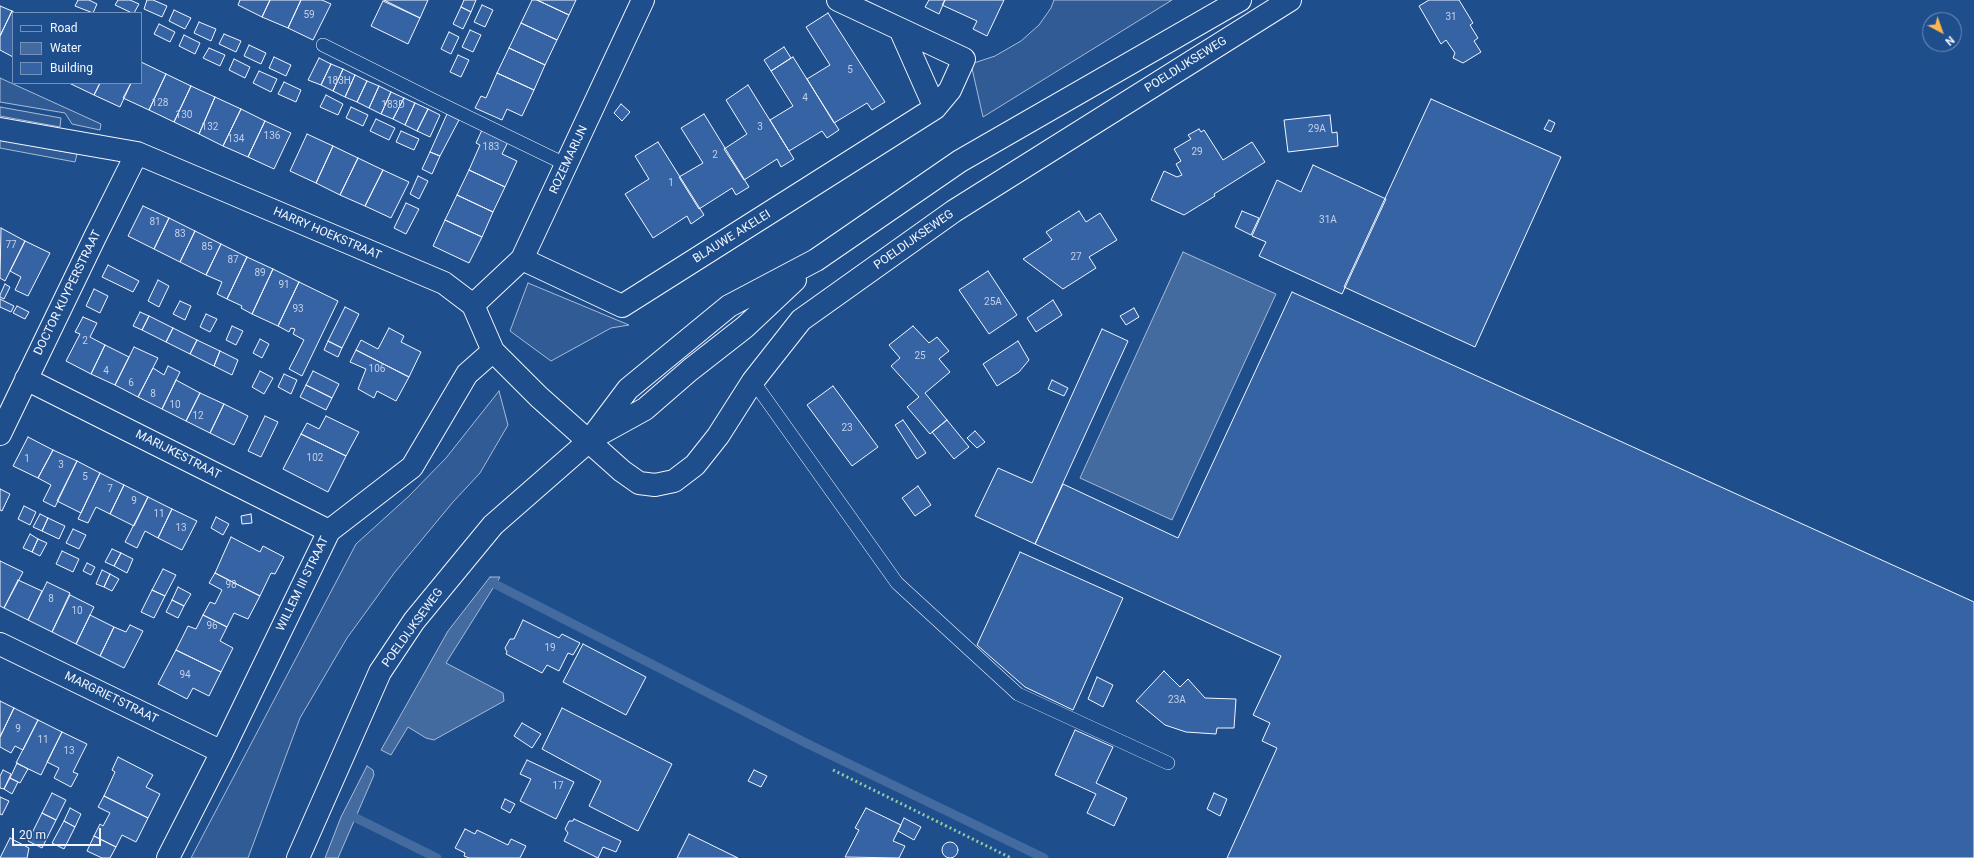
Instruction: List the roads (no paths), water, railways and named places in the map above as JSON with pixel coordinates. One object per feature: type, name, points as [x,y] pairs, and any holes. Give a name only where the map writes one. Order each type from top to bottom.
[{"type":"street","name":"ROZEMARIJN","points":[[473,304],[522,259],[643,0]]},
{"type":"street","name":"BLAUWE AKELEI","points":[[522,259],[622,306],[935,108],[950,90],[964,59],[838,0]]},
{"type":"street","name":"POELDIJKSEWEG","points":[[298,858],[380,672],[414,621],[493,525],[589,441],[628,389],[729,306],[816,260],[960,161],[1240,0]]},
{"type":"street","name":"POELDIJKSEWEG","points":[[589,441],[622,471],[639,483],[655,485],[674,481],[695,465],[700,459],[718,436],[753,381],[801,320],[954,211],[1290,0]]},
{"type":"street","points":[[900,29],[935,108]]},
{"type":"street","name":"HARRY HOEKSTRAAT","points":[[0,129],[137,153],[444,283],[473,304]]},
{"type":"street","name":"DOCTOR KUYPERSTRAAT","points":[[0,434],[137,153]]},
{"type":"street","points":[[473,304],[493,351],[539,397],[589,441]]},
{"type":"street","name":"WILLEM III STRAAT","points":[[168,858],[222,752],[329,531],[412,467],[467,374],[493,351]]},
{"type":"street","name":"MARIJKESTRAAT","points":[[26,379],[329,531]]},
{"type":"street","name":"MARGRIETSTRAAT","points":[[0,644],[222,752]]},
{"type":"lane","points":[[323,45],[432,100],[567,165]]},
{"type":"lane","points":[[753,381],[897,582],[1018,694],[1168,763]]},
{"type":"water","points":[[1183,252],[1276,294],[1172,520],[1080,478]]},
{"type":"water","points":[[490,577],[500,577],[446,663],[503,693],[504,701],[434,740],[426,738],[408,727],[391,755],[381,750],[448,631]]},
{"type":"water","points":[[367,766],[373,770],[374,775],[338,858],[325,858],[341,817]]},
{"type":"waterway","points":[[493,583],[808,744],[1044,858]]},
{"type":"waterway","points":[[350,815],[437,858]]}]
